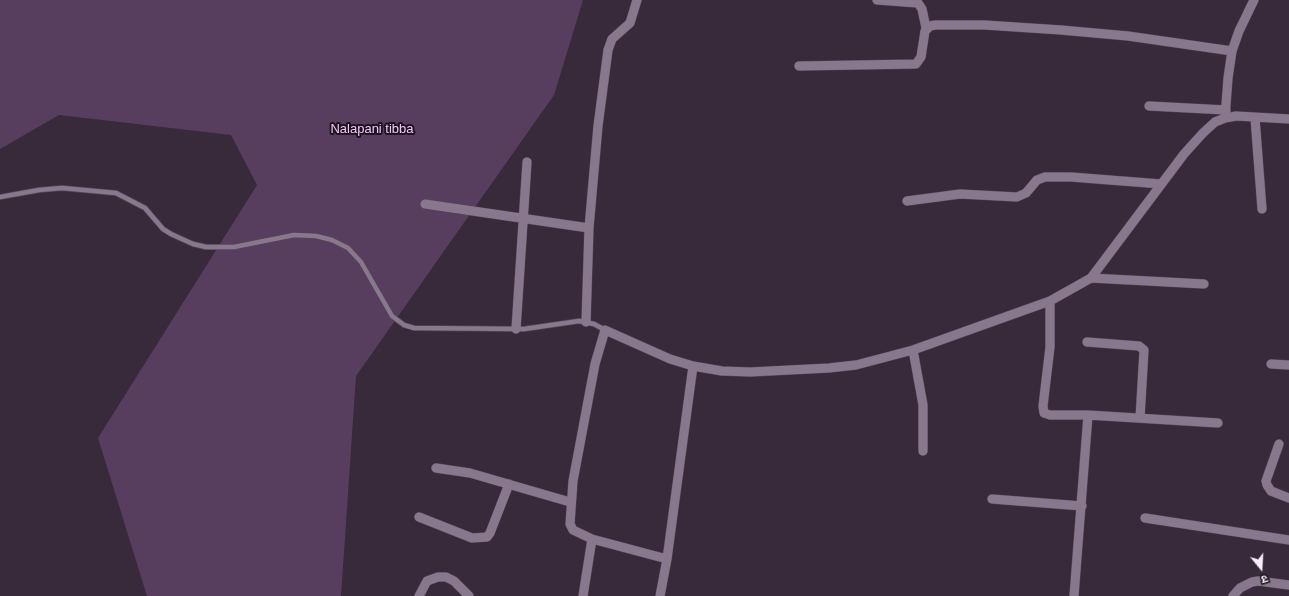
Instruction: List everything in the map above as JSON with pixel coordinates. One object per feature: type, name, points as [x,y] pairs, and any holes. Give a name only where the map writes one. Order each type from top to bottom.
[{"type":"street","points":[[586,322],[589,228],[598,126],[608,50],[612,39],[630,23],[637,0]]},
{"type":"street","points":[[799,66],[916,64],[921,57],[926,28],[922,9],[918,3],[877,0]]},
{"type":"street","points":[[668,559],[592,539],[573,530],[569,519],[573,481],[595,364],[605,330],[647,349],[693,366],[722,371],[750,372],[829,368],[856,365],[913,350],[1050,300],[1091,278],[1161,184],[1203,133],[1225,114],[1232,51],[1239,31],[1254,0]]},
{"type":"street","points":[[926,28],[935,24],[985,25],[1061,30],[1128,36],[1232,51]]},
{"type":"street","points":[[1149,106],[1255,118],[1289,119]]},
{"type":"street","points":[[1255,118],[1262,209]]},
{"type":"street","points":[[516,329],[527,162]]},
{"type":"street","points":[[907,201],[966,194],[1017,197],[1026,193],[1037,180],[1045,177],[1077,177],[1161,184]]},
{"type":"street","points":[[425,204],[589,228]]},
{"type":"street","points":[[1091,278],[1204,284]]},
{"type":"street","points":[[1050,300],[1050,347],[1043,406],[1044,413],[1050,415],[1088,415],[1218,423]]},
{"type":"street","points":[[1087,342],[1139,346],[1144,350],[1140,418]]},
{"type":"street","points":[[913,350],[923,405],[923,451]]},
{"type":"street","points":[[1271,364],[1289,364]]},
{"type":"street","points":[[660,596],[668,559],[693,366]]},
{"type":"street","points":[[1074,596],[1088,415]]},
{"type":"street","points":[[1278,444],[1266,485],[1271,491],[1289,498]]},
{"type":"street","points":[[436,468],[470,473],[570,502]]},
{"type":"street","points":[[419,517],[472,538],[487,537],[490,533],[509,484]]},
{"type":"street","points":[[992,499],[1082,506]]},
{"type":"street","points":[[1144,518],[1289,540]]},
{"type":"street","points":[[583,596],[592,539]]},
{"type":"street","points":[[419,596],[427,581],[438,577],[454,581],[469,596]]},
{"type":"street","points":[[1233,596],[1244,585],[1252,582],[1258,581],[1289,585]]},
{"type":"lane","points":[[0,197],[39,190],[62,188],[116,192],[145,208],[163,229],[170,234],[193,244],[206,247],[234,247],[294,235],[325,237],[339,242],[355,255],[368,273],[392,316],[404,325],[414,328],[516,329],[536,328],[572,322],[586,322],[605,330]]},
{"type":"green space","name":"Nalapani tibba","points":[[0,0],[583,0],[554,95],[356,376],[341,596],[147,596],[98,438],[257,185],[231,135],[59,115],[0,149]]}]
